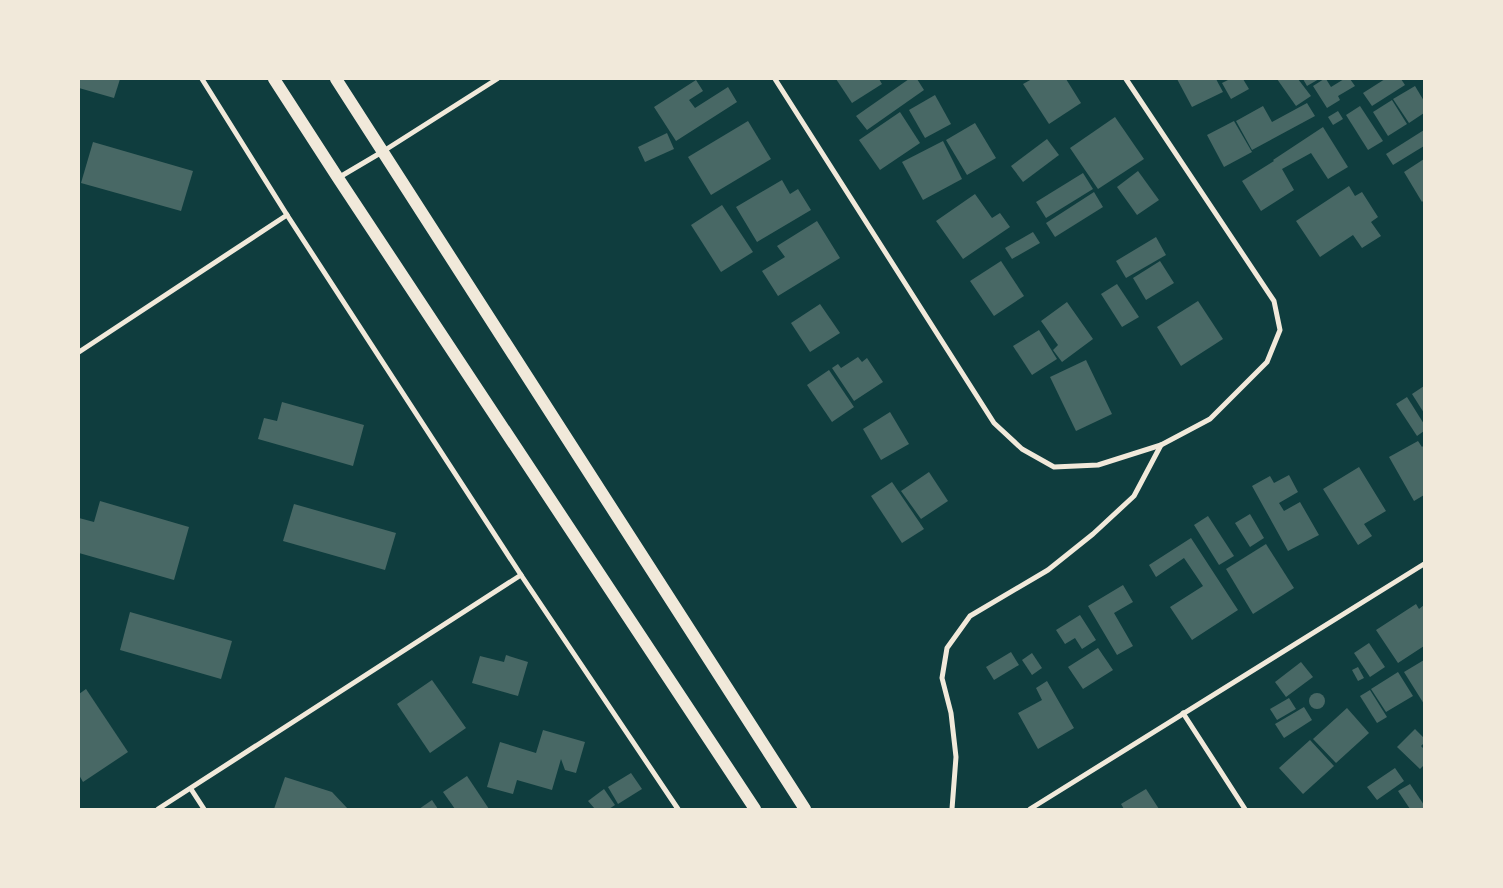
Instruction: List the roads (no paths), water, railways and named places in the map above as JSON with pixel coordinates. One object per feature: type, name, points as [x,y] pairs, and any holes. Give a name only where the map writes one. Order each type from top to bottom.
[{"type":"main road","points":[[274,79],[755,809]]},
{"type":"main road","points":[[336,79],[804,809]]},
{"type":"street","points":[[202,79],[287,215],[521,575],[678,809]]},
{"type":"street","points":[[338,178],[497,79]]},
{"type":"street","points":[[775,79],[994,423],[1022,449],[1054,468],[1098,465],[1161,445],[1210,419],[1268,362],[1280,330],[1274,301],[1126,79]]},
{"type":"street","points":[[79,352],[287,215]]},
{"type":"street","points":[[952,809],[956,757],[951,713],[942,678],[947,648],[970,616],[1048,570],[1134,496],[1161,445]]},
{"type":"street","points":[[1030,809],[1424,564]]},
{"type":"street","points":[[158,809],[521,575]]},
{"type":"street","points":[[1183,713],[1245,809]]},
{"type":"street","points":[[191,789],[204,809]]}]
